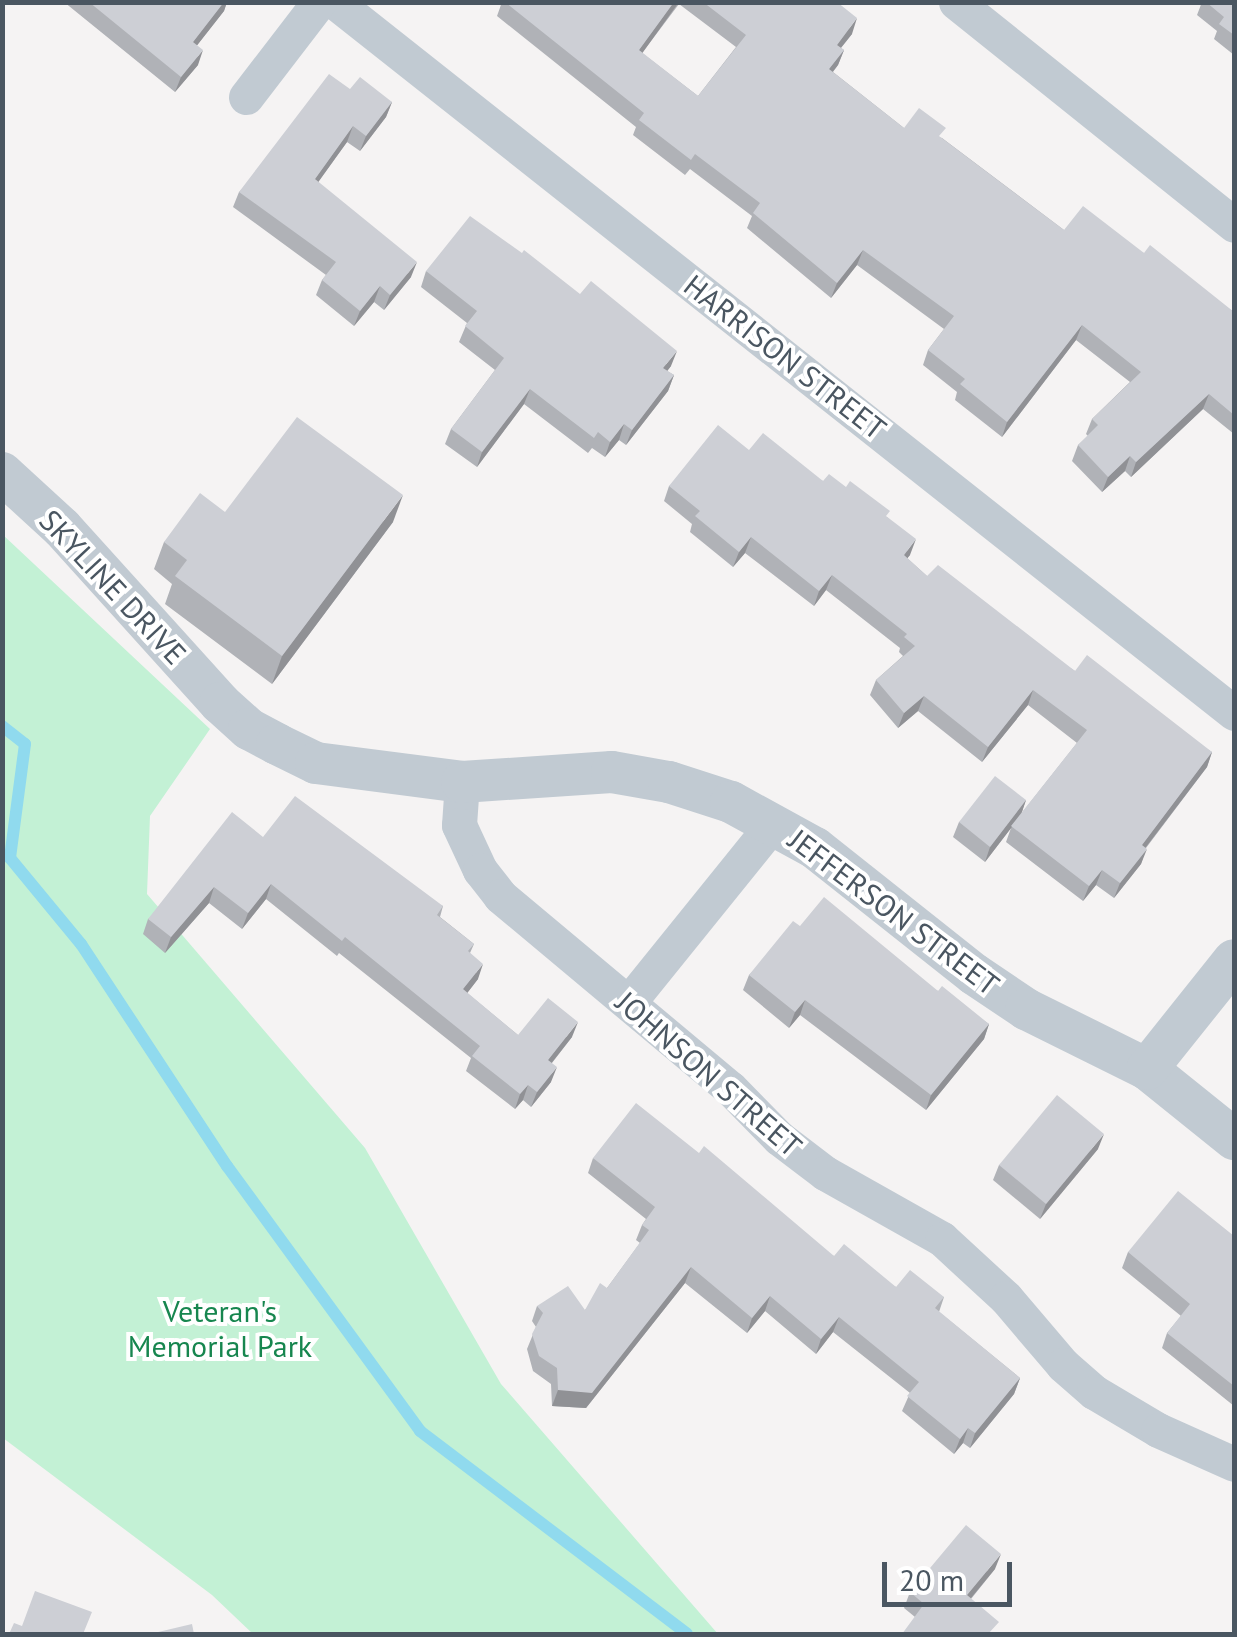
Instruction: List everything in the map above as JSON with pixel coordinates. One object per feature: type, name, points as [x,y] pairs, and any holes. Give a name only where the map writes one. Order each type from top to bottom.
[{"type":"street","points":[[246,97],[319,2]]},
{"type":"street","name":"HARRISON STREET","points":[[335,2],[1234,713]]},
{"type":"street","points":[[956,2],[1234,225]]},
{"type":"street","name":"SKYLINE DRIVE","points":[[2,472],[62,528],[220,704],[249,729],[316,763],[462,782]]},
{"type":"street","name":"JEFFERSON STREET","points":[[462,782],[612,772],[700,791],[774,822],[1026,1010],[1147,1069],[1234,1139]]},
{"type":"street","name":"JOHNSON STREET","points":[[462,782],[459,825],[480,870],[500,896],[629,1002],[825,1174],[942,1239],[996,1288],[1062,1365],[1094,1392],[1158,1430],[1234,1464]]},
{"type":"street","points":[[629,1002],[774,822]]},
{"type":"street","points":[[1147,1069],[1234,960]]},
{"type":"green space","name":"Veteran's Memorial Park","points":[[2,534],[210,729],[150,816],[147,894],[365,1148],[501,1384],[718,1634],[253,1634],[212,1595],[3,1438]]},
{"type":"building","points":[[89,2],[224,2],[193,42],[203,50],[181,77]]},
{"type":"building","points":[[505,2],[674,2],[639,50],[698,96],[746,35],[703,2],[837,2],[857,18],[837,45],[844,50],[829,69],[904,128],[919,108],[946,128],[939,136],[1064,230],[1083,206],[1144,253],[1150,245],[1234,312],[1234,415],[1209,394],[1136,462],[1130,456],[1108,477],[1078,445],[1098,425],[1092,419],[1141,372],[1082,325],[1007,422],[960,384],[965,379],[928,350],[954,316],[863,250],[837,283],[753,213],[760,203],[695,154],[691,160],[639,120],[644,113]]},
{"type":"building","points":[[1206,2],[1234,2],[1234,35],[1219,24],[1224,17]]},
{"type":"building","points":[[329,74],[350,89],[360,77],[392,102],[366,136],[353,126],[315,179],[417,262],[390,295],[380,286],[360,311],[322,280],[336,262],[239,192]]},
{"type":"building","points":[[470,216],[522,253],[524,250],[580,294],[591,281],[677,351],[663,368],[674,375],[632,430],[624,424],[610,442],[598,432],[594,438],[530,389],[482,452],[451,429],[504,358],[465,326],[477,311],[426,271]]},
{"type":"building","points":[[297,417],[403,495],[282,656],[175,576],[187,560],[164,542],[200,493],[225,512]]},
{"type":"building","points":[[718,425],[749,450],[763,433],[823,481],[829,474],[846,487],[850,481],[890,511],[886,516],[916,539],[904,555],[927,576],[938,565],[1075,671],[1087,655],[1212,752],[1142,845],[1147,849],[1120,883],[1102,870],[1089,886],[1011,826],[1087,730],[1033,690],[988,747],[924,696],[904,713],[876,680],[915,646],[904,637],[907,634],[832,575],[819,591],[751,537],[739,552],[695,516],[700,511],[669,486]]},
{"type":"building","points":[[995,776],[1026,800],[990,847],[959,822]]},
{"type":"building","points":[[295,796],[443,906],[437,915],[474,944],[468,951],[483,964],[463,989],[518,1035],[548,998],[578,1022],[548,1060],[557,1067],[537,1092],[528,1085],[520,1094],[472,1056],[480,1046],[345,937],[342,941],[271,884],[248,913],[214,887],[171,937],[148,919],[232,812],[263,837]]},
{"type":"building","points":[[824,897],[938,991],[942,986],[989,1024],[931,1095],[805,1000],[795,1012],[749,975],[793,921],[800,926]]},
{"type":"building","points":[[1057,1095],[1104,1134],[1046,1204],[999,1165]]},
{"type":"building","points":[[636,1103],[699,1153],[704,1146],[834,1256],[844,1244],[896,1287],[910,1270],[944,1297],[935,1308],[1020,1378],[975,1433],[968,1428],[960,1439],[907,1396],[919,1382],[839,1317],[821,1339],[770,1296],[752,1318],[691,1267],[592,1393],[558,1390],[557,1368],[539,1356],[532,1334],[543,1313],[537,1306],[568,1286],[585,1310],[600,1283],[607,1288],[649,1230],[642,1225],[655,1207],[593,1158]]},
{"type":"building","points":[[1178,1191],[1234,1236],[1234,1386],[1167,1333],[1190,1304],[1128,1252]]},
{"type":"building","points":[[966,1525],[1001,1554],[967,1595],[999,1622],[988,1634],[902,1634],[924,1604],[910,1592]]},
{"type":"building","points":[[35,1591],[92,1612],[83,1634],[9,1634],[14,1623],[22,1626]]},
{"type":"building","points":[[192,1624],[194,1634],[154,1633]]},
{"type":"waterway","points":[[2,726],[25,744],[10,858],[81,944],[227,1166],[420,1431],[687,1634]]}]
